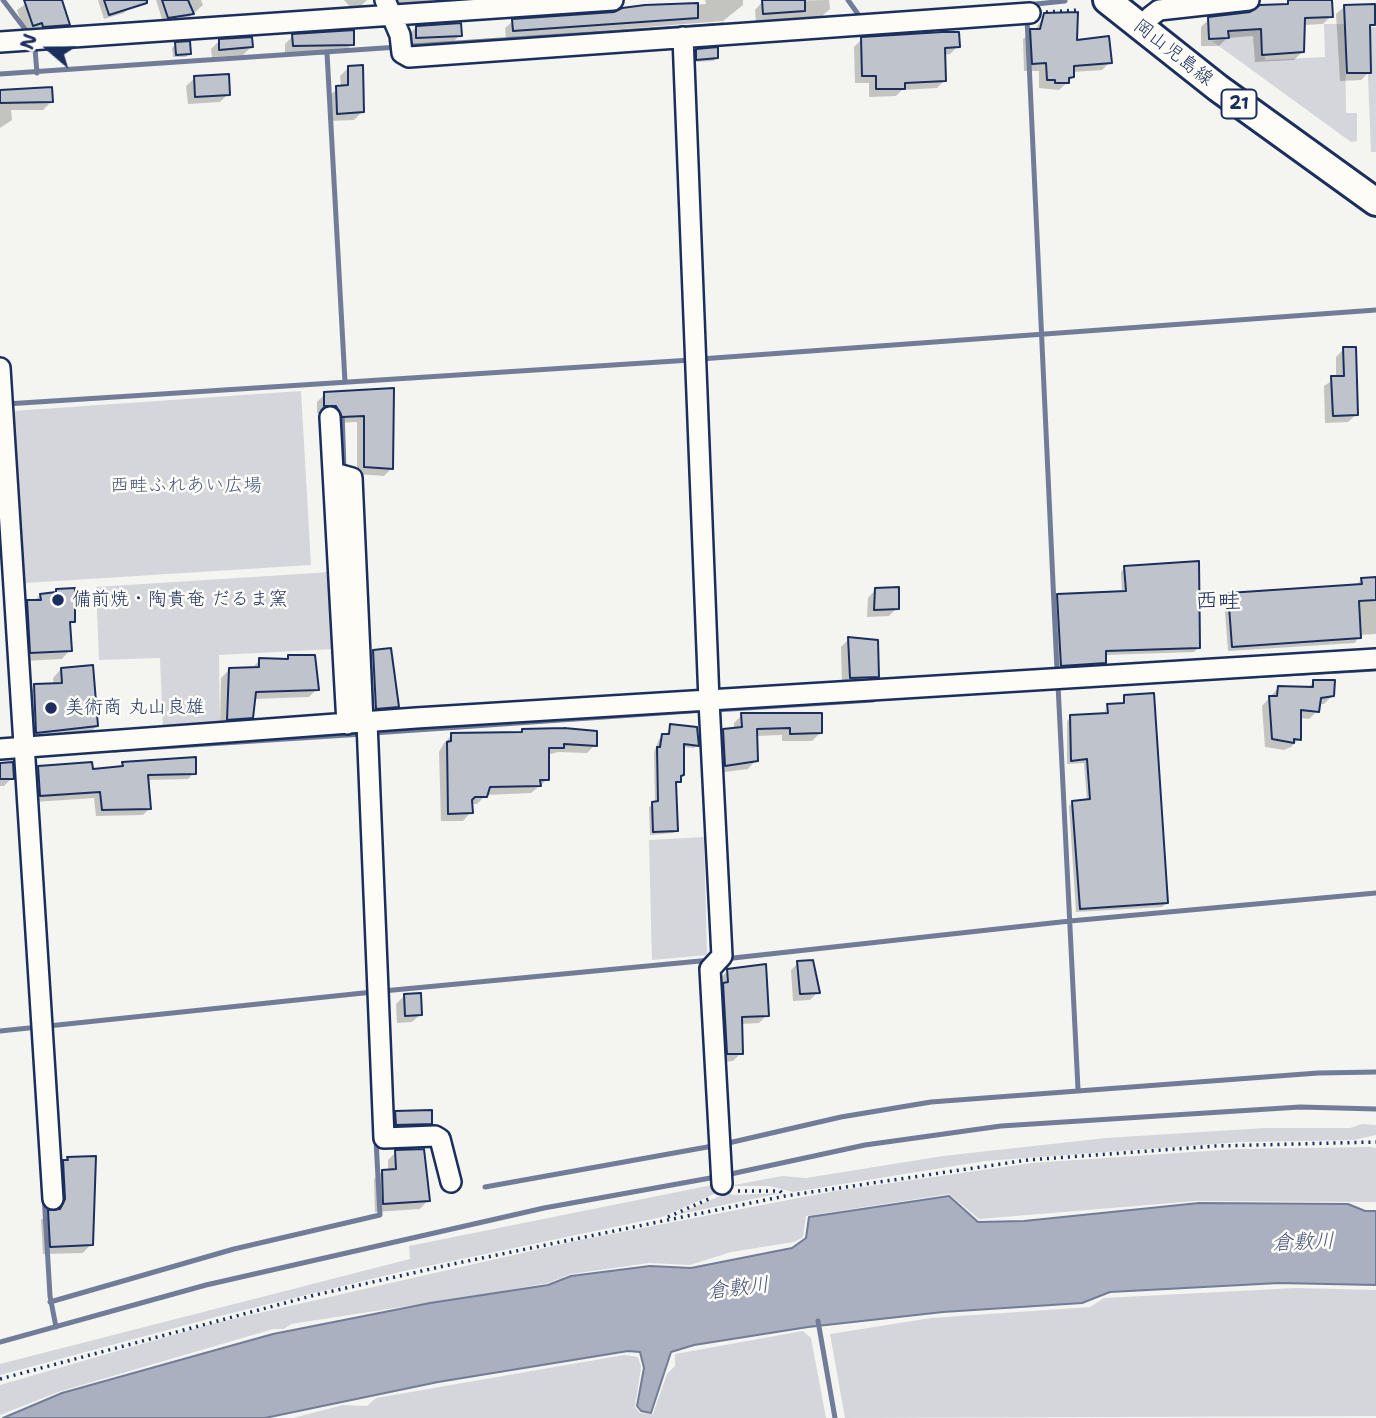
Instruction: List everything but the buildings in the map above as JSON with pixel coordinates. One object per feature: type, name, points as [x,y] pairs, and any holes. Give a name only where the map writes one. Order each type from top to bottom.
[{"type":"main road","name":"岡山児島線","points":[[1107,0],[1218,88],[1376,202]]},
{"type":"main road","name":"岡山児島線","points":[[1141,8],[1259,100],[1376,181]]},
{"type":"street","points":[[0,42],[389,8],[612,0]]},
{"type":"street","points":[[1141,8],[1159,10],[1250,0]]},
{"type":"street","points":[[389,8],[401,47],[409,57],[1026,13]]},
{"type":"street","points":[[680,38],[709,707],[722,1181]]},
{"type":"street","points":[[0,368],[53,1199]]},
{"type":"street","points":[[330,417],[341,475],[352,478],[384,1138],[435,1136],[440,1139],[451,1182]]},
{"type":"street","points":[[0,749],[709,707],[1376,659]]},
{"type":"path","points":[[1026,13],[1078,10]]},
{"type":"path","points":[[0,1379],[315,1295],[785,1196],[1028,1160],[1216,1146],[1375,1142]]},
{"type":"path","points":[[665,1220],[719,1195],[722,1181],[780,1191],[785,1196]]},
{"type":"green space","points":[[1227,6],[1246,11],[1246,19],[1253,23],[1254,30],[1263,30],[1265,60],[1325,57],[1324,24],[1345,24],[1346,113],[1357,113],[1357,141],[1351,142],[1212,41],[1230,39]]},
{"type":"green space","points":[[1366,27],[1376,27],[1376,152],[1371,152]]},
{"type":"green space","name":"西畦ふれあい広場","points":[[301,391],[311,565],[25,583],[13,411]]},
{"type":"green space","points":[[331,572],[333,649],[219,655],[220,725],[163,730],[160,658],[99,660],[96,587]]},
{"type":"green space","points":[[704,837],[707,955],[652,960],[649,840]]},
{"type":"green space","points":[[1362,1124],[1376,1125],[1376,1135],[1354,1140],[1241,1142],[985,1161],[793,1192],[769,1186],[729,1186],[782,1176],[806,1178],[943,1156],[1106,1138],[1265,1128],[1350,1128]]},
{"type":"green space","points":[[1376,1148],[1376,1202],[1196,1201],[979,1219],[949,1194],[806,1216],[803,1237],[794,1242],[731,1252],[690,1265],[649,1263],[571,1274],[548,1283],[492,1293],[291,1324],[284,1329],[273,1329],[58,1392],[0,1415],[0,1385],[211,1324],[575,1241],[835,1191],[1032,1163],[1237,1149]]},
{"type":"green space","points":[[717,1184],[714,1194],[662,1217],[404,1271],[216,1317],[0,1375],[0,1364],[410,1259],[409,1246]]},
{"type":"green space","points":[[723,1192],[733,1195],[781,1193],[676,1215],[720,1196]]},
{"type":"green space","points":[[1296,1288],[1376,1290],[1376,1416],[845,1418],[830,1334],[931,1318],[1090,1307],[1104,1298]]},
{"type":"green space","points":[[803,1331],[811,1338],[826,1418],[293,1418],[343,1405],[367,1406],[376,1398],[624,1355],[638,1357],[641,1367],[635,1407],[640,1413],[653,1414],[667,1374],[675,1366],[675,1354]]},
{"type":"water","name":"倉敷川","points":[[949,1196],[978,1222],[1024,1221],[1199,1203],[1348,1204],[1365,1211],[1376,1211],[1376,1285],[1279,1283],[1110,1292],[1082,1303],[943,1312],[808,1327],[694,1345],[671,1352],[651,1413],[641,1411],[637,1406],[644,1368],[640,1352],[628,1351],[438,1382],[265,1418],[3,1418],[62,1393],[273,1334],[430,1303],[548,1285],[571,1276],[650,1266],[691,1268],[792,1248],[806,1238],[809,1217]]},
{"type":"waterway","points":[[3,0],[28,33]]},
{"type":"waterway","points":[[848,0],[860,17]]},
{"type":"waterway","points":[[1026,5],[1065,1]]},
{"type":"waterway","points":[[1027,18],[1057,670]]},
{"type":"waterway","points":[[0,74],[723,25]]},
{"type":"waterway","points":[[35,49],[37,73]]},
{"type":"waterway","points":[[327,53],[345,382]]},
{"type":"waterway","points":[[700,359],[1376,310]]},
{"type":"waterway","points":[[6,404],[691,360]]},
{"type":"waterway","points":[[342,410],[344,470]]},
{"type":"waterway","points":[[1249,676],[1376,669]]},
{"type":"waterway","points":[[1058,685],[1078,1089]]},
{"type":"waterway","points":[[715,710],[873,700]]},
{"type":"waterway","points":[[373,733],[705,710]]},
{"type":"waterway","points":[[114,750],[363,734]]},
{"type":"waterway","points":[[724,959],[1070,921],[1376,893]]},
{"type":"waterway","points":[[383,991],[711,960]]},
{"type":"waterway","points":[[0,1031],[373,992]]},
{"type":"waterway","points":[[485,1187],[724,1144],[841,1117],[931,1102],[1318,1073],[1376,1072]]},
{"type":"waterway","points":[[726,1175],[865,1145],[1001,1126],[1300,1107],[1376,1109]]},
{"type":"waterway","points":[[50,1302],[234,1249],[380,1215],[376,1140]]},
{"type":"waterway","points":[[0,1342],[206,1285],[544,1208],[716,1177]]},
{"type":"waterway","points":[[44,1194],[50,1296],[56,1327]]},
{"type":"waterway","points":[[818,1321],[835,1418]]},
{"type":"place","name":"備前焼・陶貴奄 だるま窯","points":[[58,600]]},
{"type":"place","name":"美術商 丸山良雄","points":[[51,708]]},
{"type":"district","name":"西畦","points":[[1218,602]]}]
